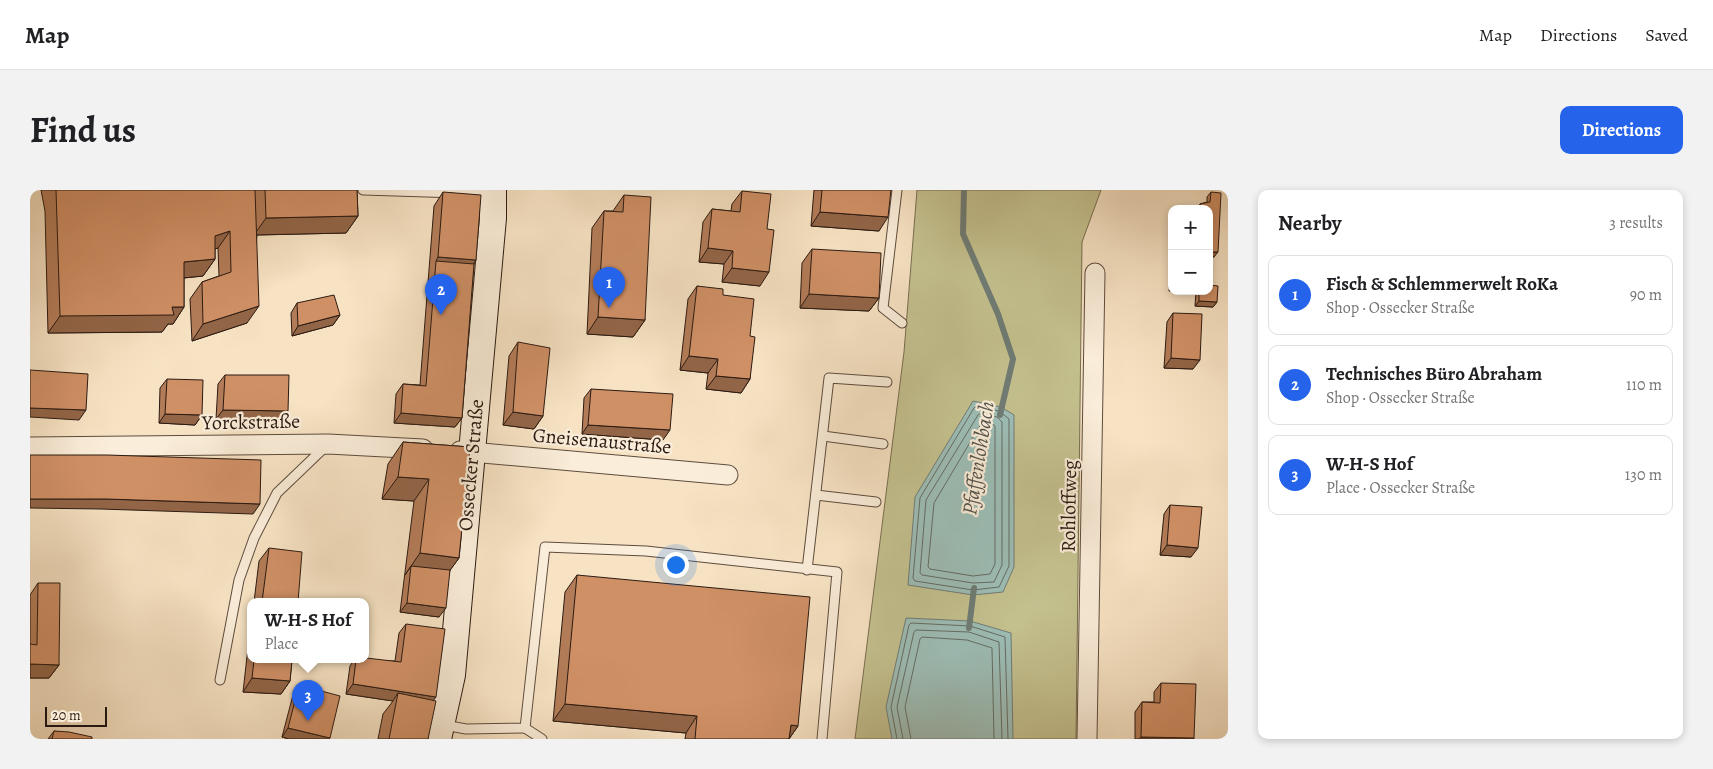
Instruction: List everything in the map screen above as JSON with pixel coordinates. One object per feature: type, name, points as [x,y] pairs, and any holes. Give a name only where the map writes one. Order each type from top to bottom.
[{"type":"street","name":"Ossecker Straße","points":[[439,732],[452,675],[493,218],[493,192]]},
{"type":"street","name":"Rohloffweg","points":[[1087,739],[1095,273]]},
{"type":"street","name":"Yorckstraße","points":[[30,447],[328,444],[472,452]]},
{"type":"street","name":"Gneisenaustraße","points":[[472,452],[728,475]]},
{"type":"lane","points":[[363,190],[493,192]]},
{"type":"lane","points":[[897,190],[883,308],[902,323]]},
{"type":"lane","points":[[807,570],[829,378],[887,382]]},
{"type":"lane","points":[[823,436],[883,444]]},
{"type":"lane","points":[[220,680],[239,580],[254,538],[277,493],[328,444]]},
{"type":"lane","points":[[816,496],[876,502]]},
{"type":"lane","points":[[525,728],[545,547],[646,551],[837,572],[822,739]]},
{"type":"lane","points":[[439,732],[466,729],[525,728],[542,739]]},
{"type":"lane","points":[[494,739],[496,729]]},
{"type":"shaded area","points":[[917,190],[1101,190],[1082,242],[1076,739],[855,739],[904,352]]},
{"type":"water","points":[[973,401],[1001,407],[1014,415],[1014,567],[1003,592],[973,595],[908,585],[915,497]]},
{"type":"water","points":[[906,618],[970,621],[1011,633],[1013,739],[892,739],[886,707]]},
{"type":"building","points":[[56,190],[255,190],[259,306],[203,324],[202,282],[231,272],[230,231],[215,236],[215,259],[184,262],[184,307],[172,307],[174,315],[60,316]]},
{"type":"building","points":[[265,190],[357,190],[358,216],[266,218]]},
{"type":"building","points":[[822,190],[891,190],[888,217],[820,212]]},
{"type":"building","points":[[742,191],[771,194],[767,229],[774,230],[769,272],[732,268],[733,251],[708,248],[712,209],[740,212]]},
{"type":"building","points":[[443,192],[481,195],[476,260],[438,257]]},
{"type":"building","points":[[1211,192],[1221,193],[1218,252],[1213,252],[1213,205],[1200,205],[1210,202]]},
{"type":"building","points":[[624,195],[651,197],[645,320],[598,317],[604,211],[623,212]]},
{"type":"building","points":[[812,249],[881,253],[879,298],[809,294]]},
{"type":"building","points":[[436,261],[474,264],[462,418],[401,413],[403,384],[426,386]]},
{"type":"building","points":[[1213,285],[1218,286],[1217,302],[1199,301],[1199,295],[1213,295]]},
{"type":"building","points":[[697,286],[723,289],[723,295],[754,299],[750,336],[755,337],[750,379],[716,376],[718,359],[689,356]]},
{"type":"building","points":[[334,295],[340,315],[298,326],[297,303]]},
{"type":"building","points":[[1173,313],[1202,314],[1200,360],[1171,358]]},
{"type":"building","points":[[518,342],[550,348],[543,416],[513,412]]},
{"type":"building","points":[[30,370],[88,374],[86,410],[30,408]]},
{"type":"building","points":[[225,375],[289,375],[288,411],[223,410]]},
{"type":"building","points":[[167,379],[203,380],[202,415],[165,414]]},
{"type":"building","points":[[591,389],[673,394],[670,430],[588,425]]},
{"type":"building","points":[[403,442],[470,447],[459,558],[420,553],[429,479],[398,477]]},
{"type":"building","points":[[30,455],[107,455],[261,460],[260,504],[106,499],[30,499]]},
{"type":"building","points":[[1170,505],[1202,507],[1198,548],[1167,545]]},
{"type":"building","points":[[269,548],[302,552],[298,598],[263,598]]},
{"type":"building","points":[[411,566],[450,570],[446,608],[407,603]]},
{"type":"building","points":[[577,575],[810,597],[798,726],[791,725],[789,739],[695,739],[697,716],[565,704]]},
{"type":"building","points":[[38,583],[60,583],[59,665],[30,664],[30,644],[37,645]]},
{"type":"building","points":[[406,624],[445,629],[436,697],[353,684],[356,663],[369,663],[369,658],[401,662]]},
{"type":"building","points":[[254,663],[292,663],[290,681],[252,678]]},
{"type":"building","points":[[1161,683],[1196,684],[1194,738],[1141,737],[1142,702],[1160,703]]},
{"type":"building","points":[[299,685],[340,696],[330,738],[288,728]]},
{"type":"building","points":[[398,693],[436,701],[428,739],[389,739]]},
{"type":"building","points":[[54,731],[69,732],[92,737],[92,739],[52,739]]},
{"type":"waterway","name":"Pfaffenlohbach","points":[[964,190],[963,234],[998,314],[1013,359],[1000,415]]},
{"type":"waterway","name":"Pfaffenlohbach","points":[[969,628],[974,588]]},
{"type":"place","name":"Fisch & Schlemmerwelt RoKa","points":[[609,308]]},
{"type":"place","name":"Technisches Büro Abraham","points":[[441,315]]},
{"type":"place","name":"W-H-S Hof","points":[[308,721]]}]
